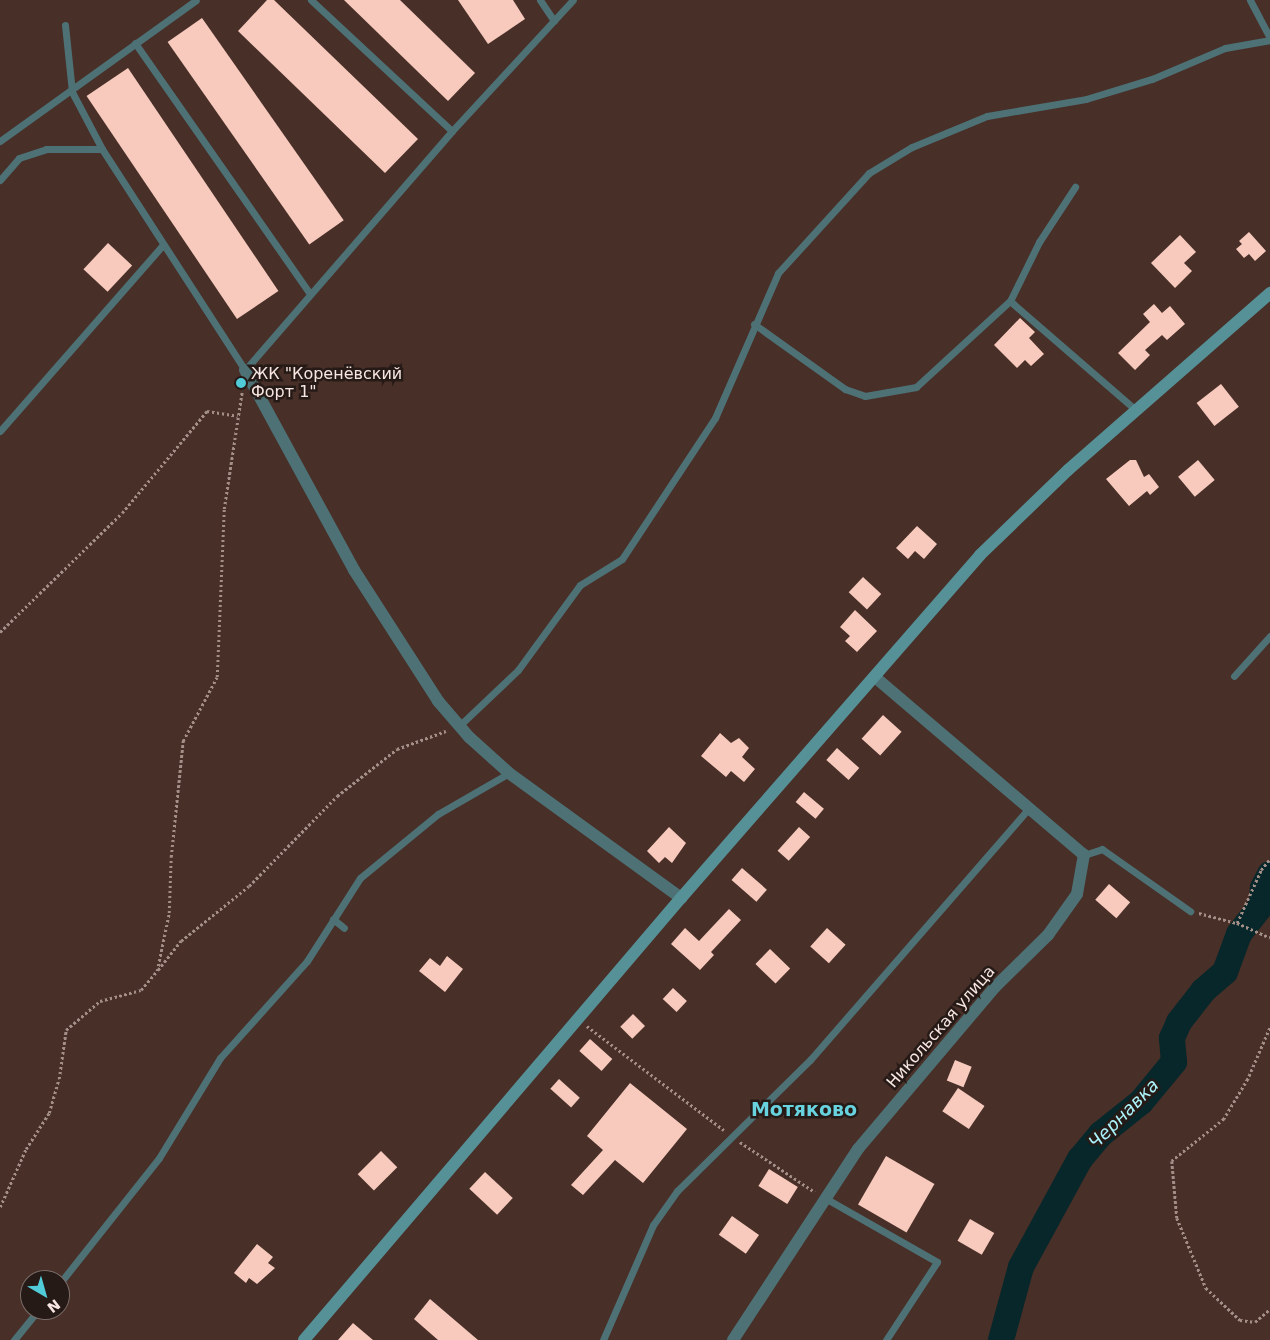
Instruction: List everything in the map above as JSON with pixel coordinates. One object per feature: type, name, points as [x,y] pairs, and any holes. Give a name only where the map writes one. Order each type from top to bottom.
[{"type":"main road","points":[[310,1338],[681,898],[980,555],[1136,410],[1270,293]]},
{"type":"street","points":[[245,370],[354,570],[438,701],[459,726],[509,773],[681,898]]},
{"type":"street","points":[[875,677],[1084,855]]},
{"type":"street","name":"Никольская улица","points":[[733,1340],[824,1198],[858,1149],[995,987],[1048,935],[1076,894],[1084,855]]},
{"type":"lane","points":[[0,141],[72,92],[135,43],[196,0]]},
{"type":"lane","points":[[311,0],[452,131]]},
{"type":"lane","points":[[540,0],[554,21]]},
{"type":"lane","points":[[65,25],[72,92],[102,149],[245,370],[452,131],[573,0]]},
{"type":"lane","points":[[459,726],[518,670],[580,585],[622,558],[715,418],[754,324],[778,273],[802,244],[869,173],[912,147],[987,116],[1086,99],[1152,79],[1225,48],[1270,39],[1250,0]]},
{"type":"lane","points":[[135,43],[310,294]]},
{"type":"lane","points":[[0,180],[20,158],[46,149],[102,149]]},
{"type":"lane","points":[[754,324],[845,389],[865,396],[888,394],[916,387],[1010,300],[1039,242],[1074,187]]},
{"type":"lane","points":[[0,431],[163,245]]},
{"type":"lane","points":[[1010,300],[1136,410]]},
{"type":"lane","points":[[1234,676],[1270,636]]},
{"type":"lane","points":[[70,1270],[159,1158],[220,1058],[307,961],[360,878],[438,814],[509,773]]},
{"type":"lane","points":[[603,1340],[653,1225],[677,1191],[810,1060],[1028,809]]},
{"type":"lane","points":[[1084,855],[1102,849],[1190,911]]},
{"type":"lane","points":[[333,919],[344,928]]},
{"type":"lane","points":[[824,1198],[937,1262],[886,1340]]},
{"type":"lane","points":[[14,1340],[30,1320]]},
{"type":"path","points":[[157,971],[169,913],[171,857],[183,741],[217,677],[224,509],[245,370]]},
{"type":"path","points":[[0,632],[122,513],[207,411],[238,416]]},
{"type":"path","points":[[0,1207],[26,1148],[49,1113],[59,1079],[66,1030],[100,1001],[141,990],[180,941],[250,886],[337,796],[397,749],[459,726]]},
{"type":"path","points":[[1237,923],[1260,870],[1270,859]]},
{"type":"path","points":[[1190,911],[1237,923],[1270,938]]},
{"type":"path","points":[[578,1019],[731,1136],[824,1198]]},
{"type":"path","points":[[1270,1028],[1248,1079],[1224,1120],[1172,1161],[1177,1218],[1206,1288],[1240,1320],[1256,1322],[1270,1309]]},
{"type":"building","points":[[267,0],[274,0],[418,139],[385,173],[238,31]]},
{"type":"building","points":[[344,0],[400,0],[475,73],[448,101]]},
{"type":"building","points":[[458,0],[513,0],[525,19],[488,44]]},
{"type":"building","points":[[202,18],[344,220],[309,244],[168,42]]},
{"type":"building","points":[[128,68],[278,291],[237,319],[87,96]]},
{"type":"building","points":[[1249,232],[1266,251],[1255,261],[1249,254],[1244,258],[1236,249],[1242,244],[1239,241]]},
{"type":"building","points":[[1180,235],[1196,252],[1184,263],[1192,271],[1175,288],[1151,263]]},
{"type":"building","points":[[108,243],[132,266],[108,292],[83,269]]},
{"type":"building","points":[[1154,304],[1162,313],[1170,306],[1185,324],[1167,340],[1162,335],[1145,350],[1150,355],[1135,370],[1118,353],[1150,322],[1143,314]]},
{"type":"building","points":[[1020,318],[1035,332],[1029,338],[1044,354],[1031,366],[1025,360],[1017,368],[994,345]]},
{"type":"building","points":[[1221,384],[1239,407],[1214,426],[1197,403]]},
{"type":"building","points":[[1130,460],[1136,460],[1144,477],[1149,474],[1159,487],[1150,495],[1147,491],[1129,506],[1106,479]]},
{"type":"building","points":[[1198,460],[1215,480],[1195,497],[1178,477]]},
{"type":"building","points":[[917,526],[937,544],[924,559],[915,551],[908,559],[896,548]]},
{"type":"building","points":[[863,577],[881,594],[867,609],[849,592]]},
{"type":"building","points":[[855,610],[877,631],[857,652],[845,641],[850,636],[840,627]]},
{"type":"building","points":[[883,715],[902,732],[880,756],[862,739]]},
{"type":"building","points":[[720,733],[731,743],[739,738],[749,748],[742,757],[755,769],[744,782],[731,771],[726,777],[701,756]]},
{"type":"building","points":[[837,748],[859,768],[849,780],[826,760]]},
{"type":"building","points":[[804,792],[824,809],[816,819],[796,802]]},
{"type":"building","points":[[669,827],[686,843],[672,863],[665,857],[659,863],[647,851]]},
{"type":"building","points":[[799,827],[810,837],[789,861],[778,851]]},
{"type":"building","points":[[742,868],[767,890],[756,902],[732,880]]},
{"type":"building","points":[[1109,884],[1130,902],[1116,918],[1095,900]]},
{"type":"building","points":[[729,909],[741,920],[711,952],[714,955],[700,970],[671,944],[685,928],[699,941]]},
{"type":"building","points":[[827,928],[846,945],[829,963],[810,947]]},
{"type":"building","points":[[770,949],[790,968],[776,984],[755,964]]},
{"type":"building","points":[[447,956],[463,969],[445,992],[419,971],[430,958],[440,966]]},
{"type":"building","points":[[673,988],[687,1001],[677,1012],[663,999]]},
{"type":"building","points":[[633,1014],[645,1026],[632,1039],[620,1027]]},
{"type":"building","points":[[590,1039],[612,1059],[602,1071],[579,1051]]},
{"type":"building","points":[[955,1060],[972,1067],[963,1087],[947,1080]]},
{"type":"building","points":[[559,1079],[580,1098],[571,1107],[550,1089]]},
{"type":"building","points":[[630,1083],[687,1129],[643,1183],[615,1160],[583,1195],[571,1185],[603,1150],[587,1136]]},
{"type":"building","points":[[958,1088],[985,1106],[969,1129],[942,1111]]},
{"type":"building","points":[[381,1151],[397,1167],[374,1191],[358,1174]]},
{"type":"building","points":[[886,1156],[934,1184],[906,1232],[858,1204]]},
{"type":"building","points":[[769,1169],[798,1187],[787,1204],[758,1186]]},
{"type":"building","points":[[485,1172],[513,1198],[497,1215],[469,1189]]},
{"type":"building","points":[[732,1216],[759,1235],[746,1254],[719,1235]]},
{"type":"building","points":[[970,1219],[994,1233],[982,1255],[958,1241]]},
{"type":"building","points":[[257,1244],[273,1257],[268,1263],[275,1268],[257,1284],[249,1278],[246,1283],[234,1273]]},
{"type":"building","points":[[430,1299],[478,1340],[438,1340],[414,1319]]},
{"type":"building","points":[[353,1323],[373,1340],[338,1340]]},
{"type":"waterway","name":"Чернавка","points":[[1001,1340],[1021,1267],[1080,1159],[1101,1134],[1141,1102],[1174,1062],[1172,1038],[1179,1022],[1203,991],[1225,972],[1239,934],[1262,905],[1263,888],[1270,874]]},
{"type":"place","name":"ЖК \"Коренёвский Форт 1\"","points":[[241,383]]},
{"type":"district","name":"Мотяково","points":[[804,1110]]}]
